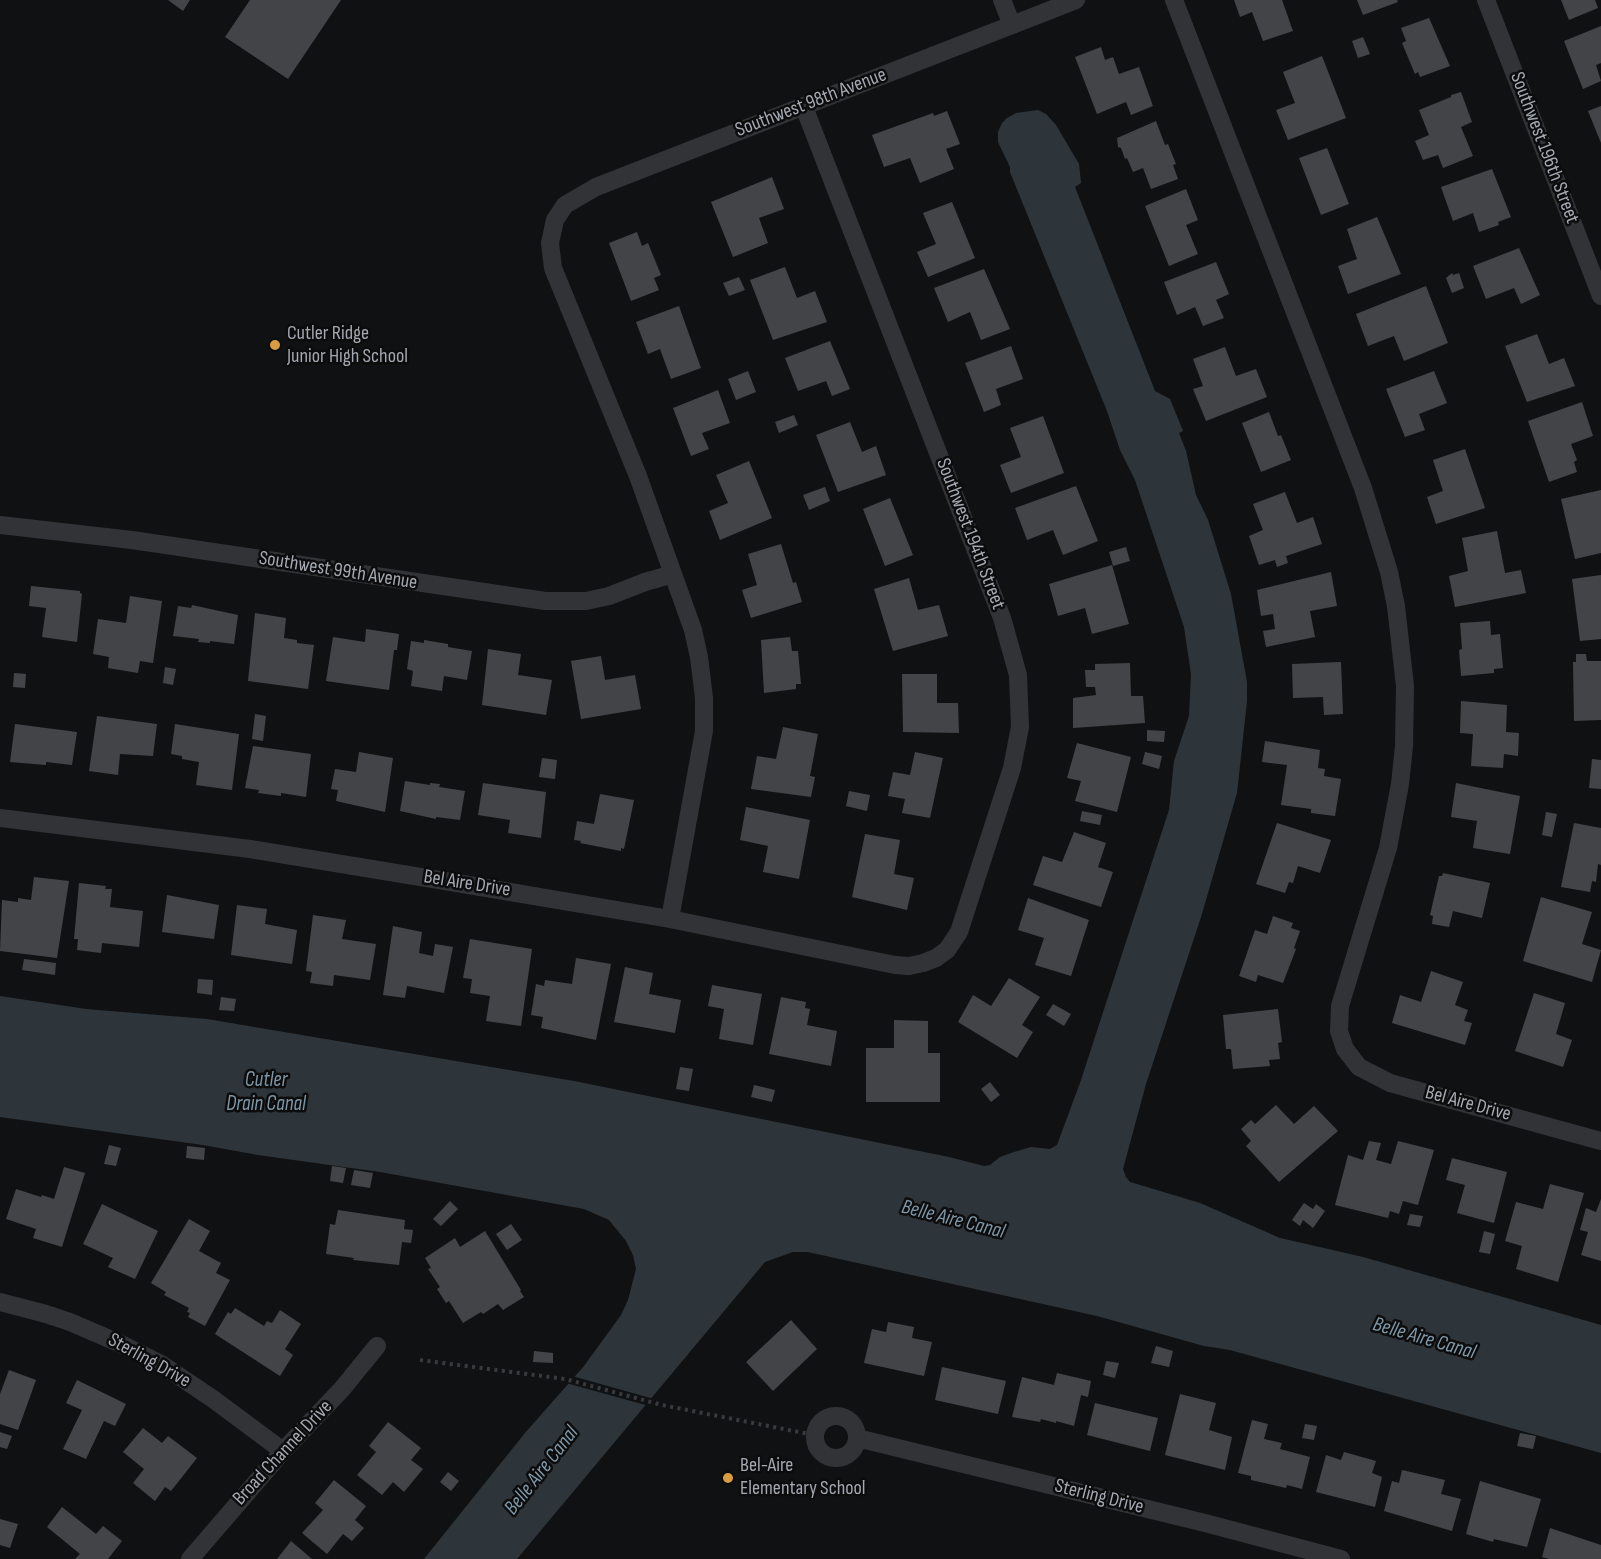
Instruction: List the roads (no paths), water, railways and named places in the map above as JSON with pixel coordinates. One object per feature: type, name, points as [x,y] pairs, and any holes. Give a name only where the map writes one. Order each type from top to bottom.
[{"type":"street","points":[[1002,0],[1012,25]]},
{"type":"street","name":"Southwest 98th Avenue","points":[[673,574],[638,476],[553,268],[550,243],[555,220],[565,205],[596,187],[1076,0]]},
{"type":"street","name":"Bel Aire Drive","points":[[1174,0],[1363,488],[1382,545],[1396,606],[1405,686],[1404,746],[1400,784],[1386,857],[1340,1006],[1340,1031],[1345,1049],[1359,1067],[1390,1083],[1601,1141]]},
{"type":"street","name":"Southwest 196th Street","points":[[1486,0],[1601,296]]},
{"type":"street","name":"Southwest 194th Street","points":[[804,106],[1002,618],[1018,675],[1020,727],[1012,768],[959,932],[947,950],[930,961]]},
{"type":"street","name":"Southwest 99th Avenue","points":[[0,525],[132,540],[544,602],[586,601],[609,596],[673,574]]},
{"type":"street","points":[[670,919],[705,724],[698,651],[673,574]]},
{"type":"street","name":"Bel Aire Drive","points":[[0,818],[250,849],[670,919],[895,965],[916,965],[930,961]]},
{"type":"street","name":"Sterling Drive","points":[[0,1302],[70,1322],[161,1364],[283,1451]]},
{"type":"street","name":"Broad Channel Drive","points":[[190,1559],[283,1451],[342,1389],[377,1346]]},
{"type":"street","points":[[841,1416],[853,1424],[857,1438],[852,1451],[841,1458],[834,1459],[821,1454],[814,1435],[816,1428],[826,1418],[841,1416]]},
{"type":"street","name":"Sterling Drive","points":[[857,1438],[1205,1523],[1341,1559]]},
{"type":"water","points":[[1038,110],[1046,114],[1056,125],[1079,164],[1081,183],[1075,187],[1155,391],[1170,399],[1183,431],[1179,433],[1186,451],[1196,495],[1208,520],[1231,594],[1247,682],[1237,793],[1201,917],[1146,1084],[1123,1169],[1126,1177],[1130,1182],[1200,1203],[1280,1238],[1363,1257],[1601,1325],[1601,1453],[1230,1350],[1204,1346],[1097,1316],[808,1252],[793,1252],[765,1262],[517,1559],[424,1559],[525,1433],[584,1366],[621,1315],[628,1300],[636,1269],[633,1255],[626,1241],[609,1220],[584,1209],[380,1172],[0,1117],[0,996],[86,1009],[207,1019],[574,1081],[984,1166],[990,1165],[1000,1157],[1031,1147],[1050,1149],[1057,1145],[1080,1083],[1169,810],[1174,761],[1189,716],[1191,674],[1184,627],[1135,480],[1120,450],[1107,411],[998,142],[998,132],[1007,118],[1016,113]]},
{"type":"place","name":"Cutler Ridge Junior High School","points":[[275,345]]},
{"type":"place","name":"Bel-Aire Elementary School","points":[[728,1478]]},
{"type":"water label","name":"Cutler Drain Canal","points":[[266,1093]]},
{"type":"water label","name":"Belle Aire Canal","points":[[953,1220]]},
{"type":"water label","name":"Belle Aire Canal","points":[[1424,1339]]},
{"type":"water label","name":"Belle Aire Canal","points":[[542,1471]]}]
